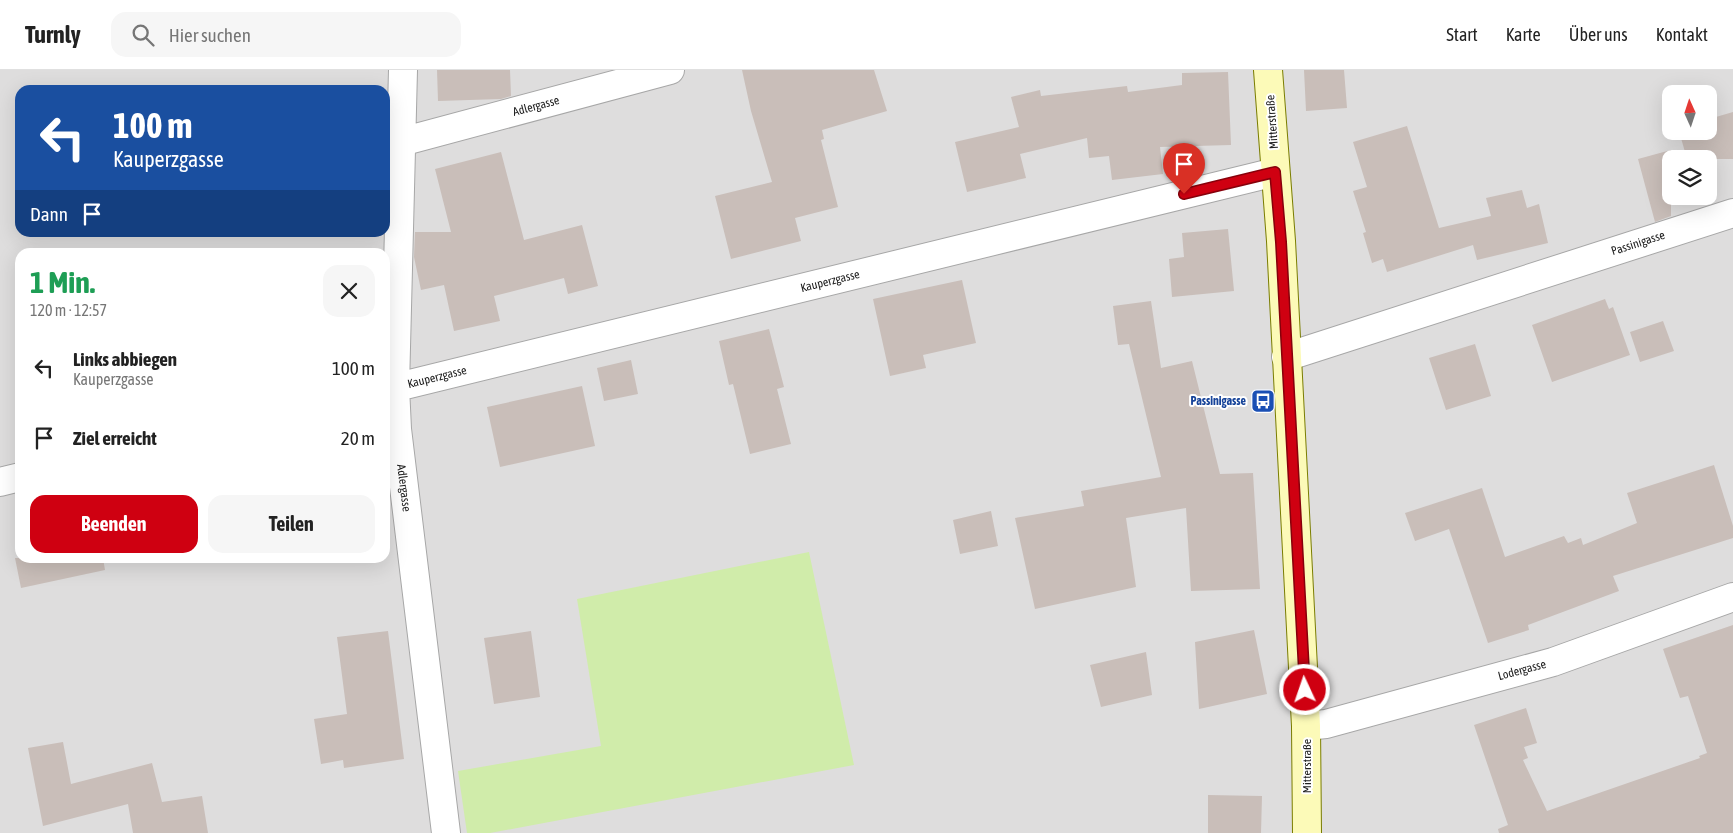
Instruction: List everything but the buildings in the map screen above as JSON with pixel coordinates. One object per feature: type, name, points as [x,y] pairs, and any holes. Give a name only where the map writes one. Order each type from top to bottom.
[{"type":"main road","name":"Mitterstraße","points":[[1268,70],[1281,242],[1306,726],[1307,833]]},
{"type":"street","name":"Adlergasse","points":[[403,70],[390,389],[397,429],[446,833]]},
{"type":"street","name":"Adlergasse","points":[[401,142],[670,70]]},
{"type":"street","name":"Kauperzgasse","points":[[390,389],[1275,172]]},
{"type":"street","name":"Passinigasse","points":[[1286,357],[1733,213]]},
{"type":"street","points":[[0,482],[15,478]]},
{"type":"street","name":"Lodergasse","points":[[1306,726],[1326,724],[1553,662],[1733,597]]},
{"type":"shaded area","points":[[0,70],[1733,70],[1733,833],[0,833]]},
{"type":"green space","points":[[809,552],[854,765],[490,833],[467,833],[458,771],[601,746],[577,599]]},
{"type":"place","name":"Passinigasse","points":[[1263,401]]},
{"type":"route","points":[[1184,194],[1275,172],[1281,242],[1305,690]]}]
